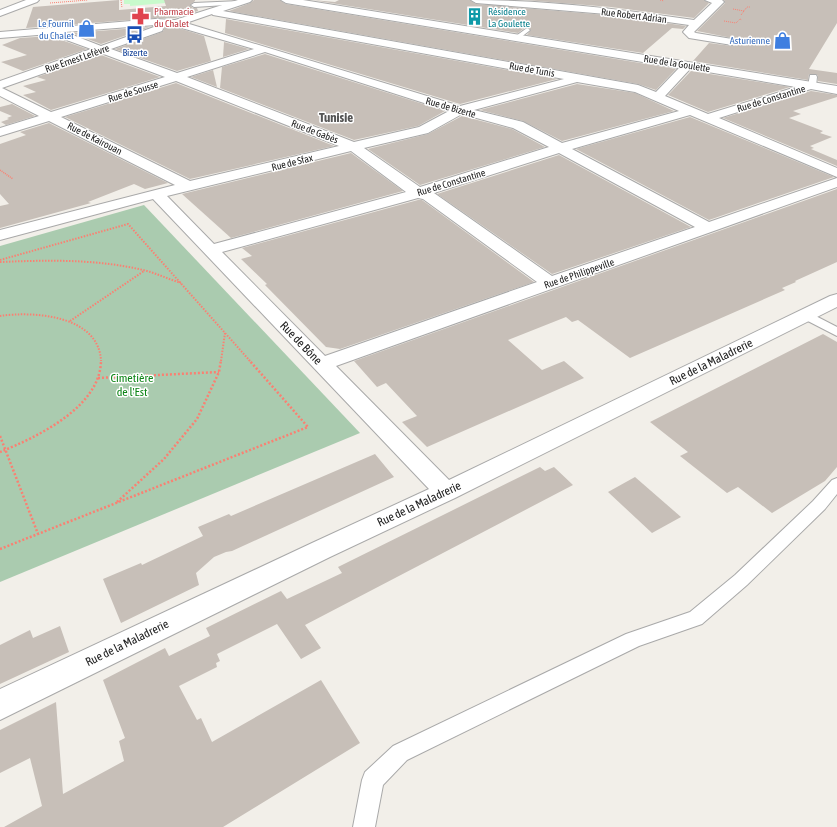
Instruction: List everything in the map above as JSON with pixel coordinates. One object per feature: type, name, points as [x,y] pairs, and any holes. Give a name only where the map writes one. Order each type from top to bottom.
[{"type":"street","name":"Rue de la Goulette","points":[[286,0],[365,11],[518,38],[688,65],[813,81],[837,90]]},
{"type":"street","name":"Rue Robert Adrian","points":[[476,0],[618,12],[696,23]]},
{"type":"street","points":[[710,0],[719,2],[688,32],[693,36],[732,42]]},
{"type":"street","points":[[0,13],[25,2]]},
{"type":"street","name":"Rue Ernest Lefèvre","points":[[0,85],[176,23],[243,2]]},
{"type":"street","name":"Rue de Tunis","points":[[213,12],[638,89],[837,173]]},
{"type":"street","points":[[0,35],[155,22],[176,23]]},
{"type":"street","name":"Rue de Bizerte","points":[[176,23],[265,49],[460,110],[518,125],[709,228]]},
{"type":"street","name":"Rue de Gabès","points":[[52,30],[101,50],[177,77],[354,147],[418,193],[428,196],[550,283]]},
{"type":"street","name":"Rue de Sousse","points":[[0,132],[265,49]]},
{"type":"street","points":[[658,97],[688,65]]},
{"type":"street","name":"Rue de Sfax","points":[[0,235],[156,194],[423,130],[460,110],[580,78]]},
{"type":"street","name":"Rue de Constantine","points":[[707,118],[813,81]]},
{"type":"street","name":"Rue de Kairouan","points":[[0,91],[190,186]]},
{"type":"street","name":"Rue de Constantine","points":[[210,250],[418,193],[560,148],[692,112]]},
{"type":"street","name":"Rue de Philippeville","points":[[321,364],[837,182]]},
{"type":"street","name":"Rue de Bône","points":[[156,194],[446,492]]},
{"type":"street","name":"Rue de la Maladrerie","points":[[0,705],[321,550],[446,492],[837,300]]},
{"type":"lane","points":[[194,5],[243,2]]},
{"type":"lane","points":[[518,38],[527,30]]},
{"type":"lane","points":[[806,315],[837,332]]},
{"type":"lane","points":[[364,827],[373,780],[400,753],[633,640],[696,618],[741,580],[819,504],[837,484]]},
{"type":"path","points":[[25,2],[88,0]]},
{"type":"path","points":[[121,0],[122,8]]},
{"type":"path","points":[[660,0],[664,1]]},
{"type":"path","points":[[741,15],[744,11]]},
{"type":"path","points":[[736,23],[740,19],[742,20]]},
{"type":"path","points":[[0,170],[13,179]]},
{"type":"path","points":[[0,261],[128,224],[308,427],[0,549]]},
{"type":"path","points":[[0,261],[49,260],[101,263],[144,270],[181,283]]},
{"type":"path","points":[[70,321],[144,270]]},
{"type":"path","points":[[0,316],[7,314],[41,315],[70,321],[86,330],[97,343],[102,359],[98,378],[81,404],[46,431],[0,452]]},
{"type":"path","points":[[115,504],[164,459],[197,419],[219,372],[225,332]]},
{"type":"path","points":[[98,378],[219,372]]},
{"type":"path","points":[[0,436],[38,534]]},
{"type":"green space","points":[[124,0],[165,0],[166,3],[130,6],[130,4],[124,4]]},
{"type":"green space","name":"Cimetière de l'Est","points":[[144,205],[360,433],[0,582],[0,246]]},
{"type":"building","points":[[119,0],[119,10],[166,6],[164,0],[195,0],[190,5],[193,8],[197,8],[198,11],[175,18],[155,18],[26,28],[33,7]]},
{"type":"building","points":[[254,0],[280,0],[286,4],[676,69],[656,90],[638,84],[229,11]]},
{"type":"building","points":[[312,0],[335,2],[339,0],[470,0],[476,4],[618,16],[686,26],[683,29],[672,28],[643,53],[527,35],[531,30],[527,26],[518,33]]},
{"type":"building","points":[[525,0],[704,0],[709,3],[694,18],[611,7]]},
{"type":"building","points":[[724,0],[837,0],[837,23],[809,69],[837,73],[837,84],[818,81],[818,76],[816,74],[809,74],[808,80],[693,61],[709,43],[732,46],[738,43],[732,38],[697,31],[725,3]]},
{"type":"building","points":[[226,19],[557,79],[460,104],[225,33]]},
{"type":"building","points":[[150,27],[101,44],[72,33]]},
{"type":"building","points":[[164,27],[175,27],[204,36],[211,61],[177,71],[115,49],[162,32]]},
{"type":"building","points":[[50,36],[87,49],[23,71],[1,62],[27,55],[2,45],[20,38]]},
{"type":"building","points":[[224,42],[249,49],[223,57]]},
{"type":"building","points":[[265,54],[445,111],[418,126],[354,140],[220,88],[222,67]]},
{"type":"building","points":[[101,55],[160,77],[51,110],[23,95],[36,92],[23,86],[46,80],[37,77]]},
{"type":"building","points":[[213,70],[217,87],[191,77]]},
{"type":"building","points":[[691,71],[790,87],[708,112],[668,95]]},
{"type":"building","points":[[176,83],[334,146],[190,179],[65,117]]},
{"type":"building","points":[[577,84],[635,93],[674,111],[562,141],[523,121],[480,110]]},
{"type":"building","points":[[811,91],[837,95],[837,97],[793,111],[801,114],[789,118],[823,131],[820,133],[832,137],[810,146],[814,148],[811,149],[837,160],[837,166],[723,118]]},
{"type":"building","points":[[12,104],[35,116],[6,125],[1,122],[12,116],[0,111],[0,107]]},
{"type":"building","points":[[462,116],[512,129],[545,147],[420,185],[368,149],[428,134]]},
{"type":"building","points":[[690,117],[834,177],[709,220],[576,149]]},
{"type":"building","points":[[49,123],[168,183],[145,189],[134,184],[88,202],[91,203],[0,228],[0,206],[9,204],[0,194],[0,144],[26,135],[20,132]]},
{"type":"building","points":[[351,153],[403,191],[231,238],[182,194]]},
{"type":"building","points":[[559,155],[691,227],[552,274],[437,194]]},
{"type":"building","points":[[837,189],[837,262],[782,288],[785,290],[630,358],[578,320],[572,322],[566,317],[508,340],[542,370],[564,361],[584,378],[427,447],[402,422],[417,416],[386,383],[377,387],[354,361]]},
{"type":"building","points":[[422,200],[534,282],[340,349],[326,347],[265,285],[267,284],[241,259],[252,256],[242,248]]},
{"type":"building","points":[[823,334],[837,342],[837,467],[825,481],[772,513],[738,487],[727,493],[680,456],[688,452],[650,422]]},
{"type":"building","points":[[375,454],[394,477],[232,551],[214,557],[196,573],[199,585],[121,623],[103,579],[141,563],[142,565],[203,536],[198,527],[229,514],[231,516]]},
{"type":"building","points":[[540,467],[545,471],[554,467],[573,485],[305,625],[321,648],[301,659],[277,624],[217,654],[220,661],[216,663],[217,667],[179,686],[197,720],[201,718],[212,742],[321,680],[360,743],[223,827],[4,827],[42,806],[30,758],[0,773],[0,730],[56,702],[63,794],[124,761],[119,741],[125,738],[103,680],[165,648],[169,656],[210,636],[206,628],[281,591],[287,599],[342,573],[338,567]]},
{"type":"building","points":[[635,477],[681,517],[652,533],[608,492]]},
{"type":"building","points":[[60,626],[69,652],[0,684],[0,645],[30,630],[33,638]]},
{"type":"place","name":"Pharmacie du Chalet","points":[[141,17]]},
{"type":"place","name":"Résidence La Goulette","points":[[475,17]]},
{"type":"place","name":"Le Fournil du Chalet","points":[[87,29]]},
{"type":"place","name":"Bizerte","points":[[135,35]]},
{"type":"place","name":"Asturienne","points":[[783,40]]},
{"type":"district","name":"Tunisie","points":[[336,117]]}]
